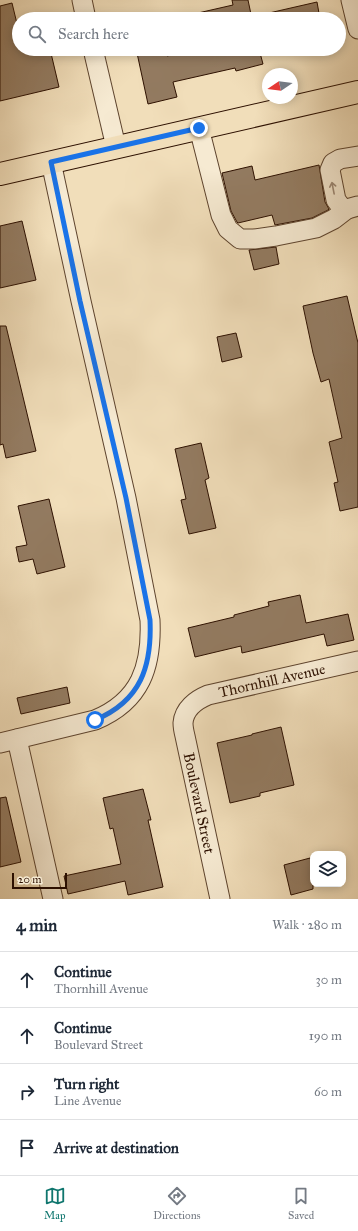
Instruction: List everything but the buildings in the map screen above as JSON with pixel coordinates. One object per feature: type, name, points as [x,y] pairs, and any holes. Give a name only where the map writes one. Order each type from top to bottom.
[{"type":"main road","points":[[0,174],[199,128],[357,97]]},
{"type":"street","points":[[82,0],[85,12]]},
{"type":"street","points":[[351,0],[358,29]]},
{"type":"street","points":[[95,56],[116,147]]},
{"type":"street","points":[[199,128],[221,215],[228,229],[240,239],[276,236],[316,228],[353,207]]},
{"type":"street","points":[[353,207],[342,208],[336,200],[330,170],[333,163],[340,159],[358,156]]},
{"type":"street","points":[[51,162],[80,301],[126,498],[149,612],[151,636],[146,666],[138,686],[122,705],[106,716],[95,720],[8,741],[54,899]]},
{"type":"street","name":"Thornhill Avenue","points":[[189,708],[199,698],[208,695],[358,661]]},
{"type":"street","name":"Boulevard Street","points":[[189,708],[183,722],[184,736],[220,899]]},
{"type":"route","points":[[95,720],[106,716],[122,705],[138,686],[146,666],[149,653],[151,636],[150,620],[126,498],[80,301],[51,162],[199,128]]}]
